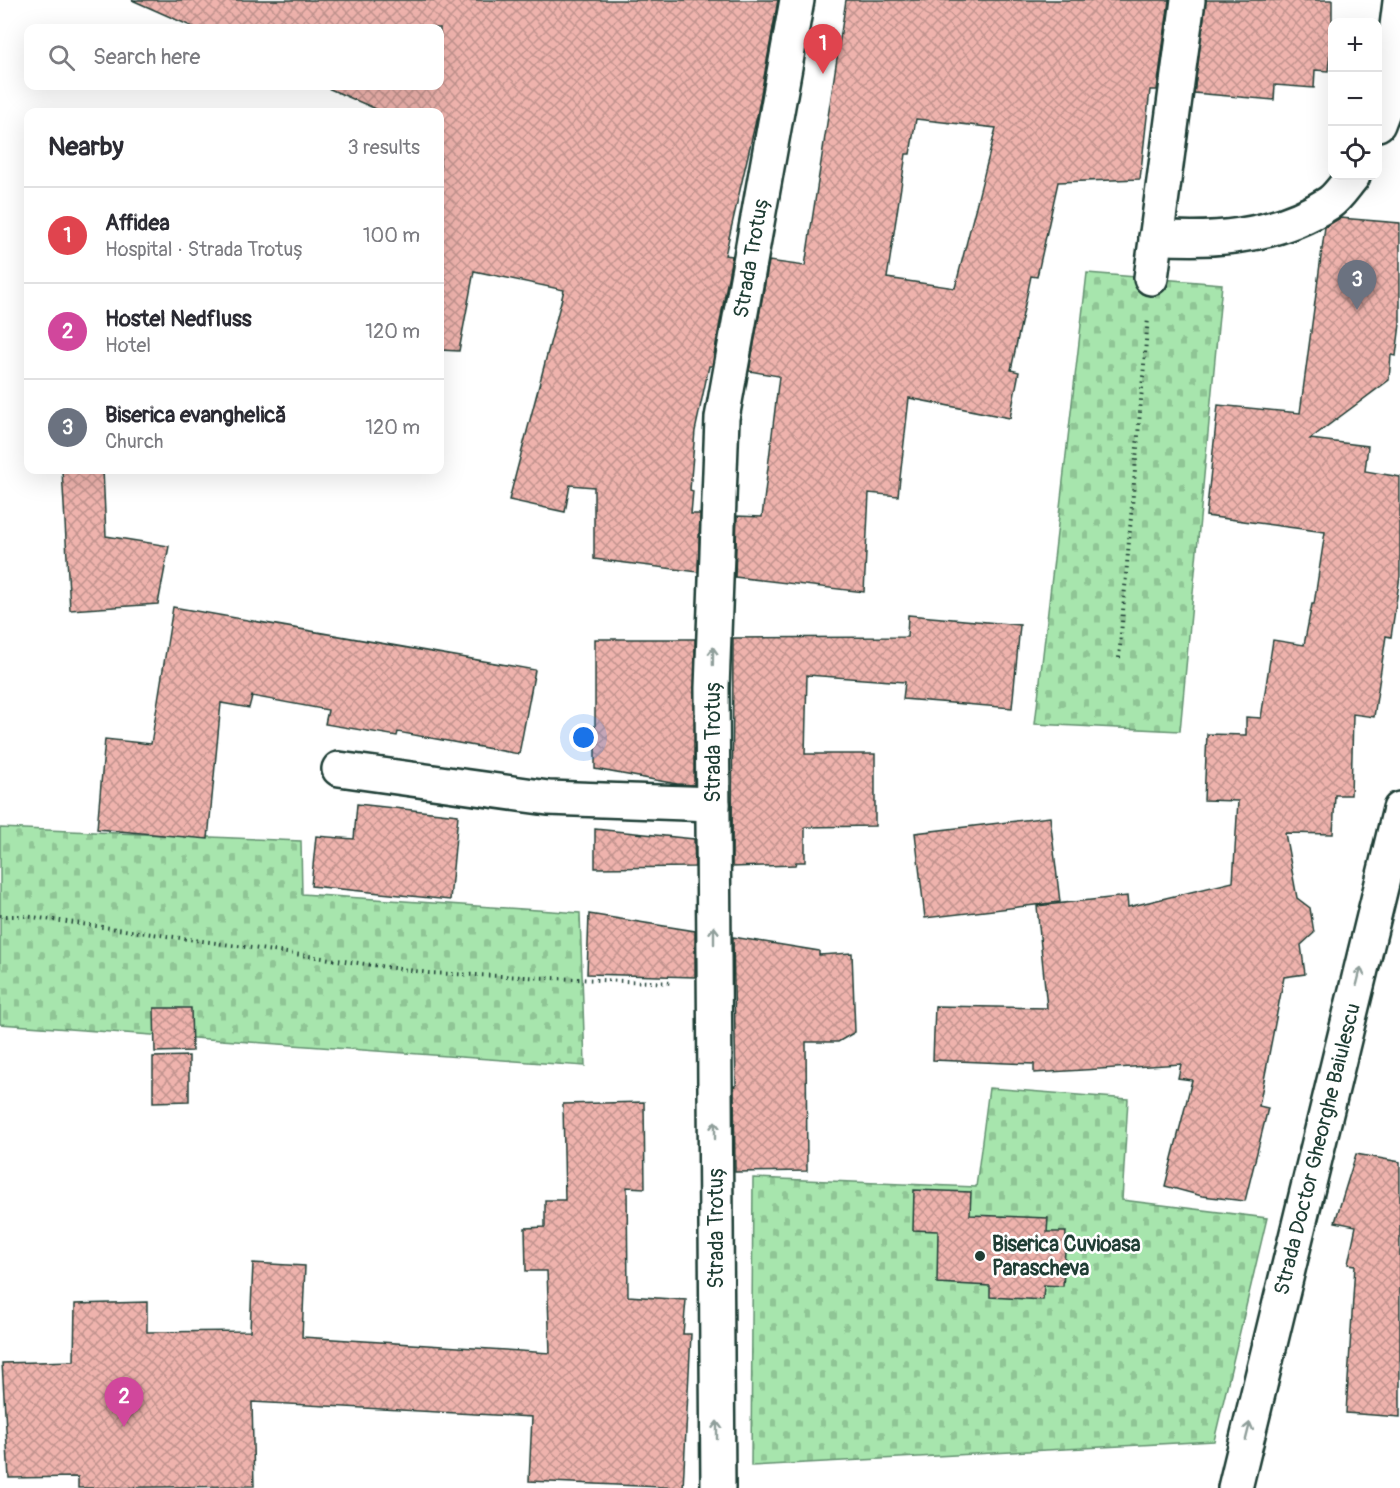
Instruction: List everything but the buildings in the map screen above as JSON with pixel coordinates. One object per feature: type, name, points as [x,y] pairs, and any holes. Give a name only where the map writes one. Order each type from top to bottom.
[{"type":"street","name":"Strada Trotuș","points":[[718,1488],[713,665],[722,418],[797,0]]},
{"type":"street","points":[[1151,278],[1188,0]]},
{"type":"street","points":[[1382,112],[1388,98],[1400,2]]},
{"type":"street","points":[[1156,237],[1187,240],[1230,238],[1288,224],[1331,202],[1350,180]]},
{"type":"street","points":[[339,770],[548,798],[713,804]]},
{"type":"street","name":"Strada Doctor Gheorghe Baiulescu","points":[[1235,1488],[1400,810]]},
{"type":"path","points":[[1119,658],[1151,278]]},
{"type":"path","points":[[0,916],[25,916],[429,973],[714,985]]},
{"type":"green space","points":[[1087,273],[1222,284],[1180,731],[1035,724]]},
{"type":"green space","points":[[0,828],[301,841],[302,894],[580,913],[585,1066],[0,1024]]},
{"type":"green space","points":[[989,1088],[1128,1099],[1122,1200],[1267,1218],[1214,1441],[751,1466],[753,1178],[976,1187]]},
{"type":"place","name":"Affidea","points":[[823,74]]},
{"type":"place","name":"Biserica evanghelică","points":[[1357,310]]},
{"type":"place","name":"Biserica Cuvioasa Parascheva","points":[[980,1256]]},
{"type":"place","name":"Hostel Nedfluss","points":[[124,1427]]}]
